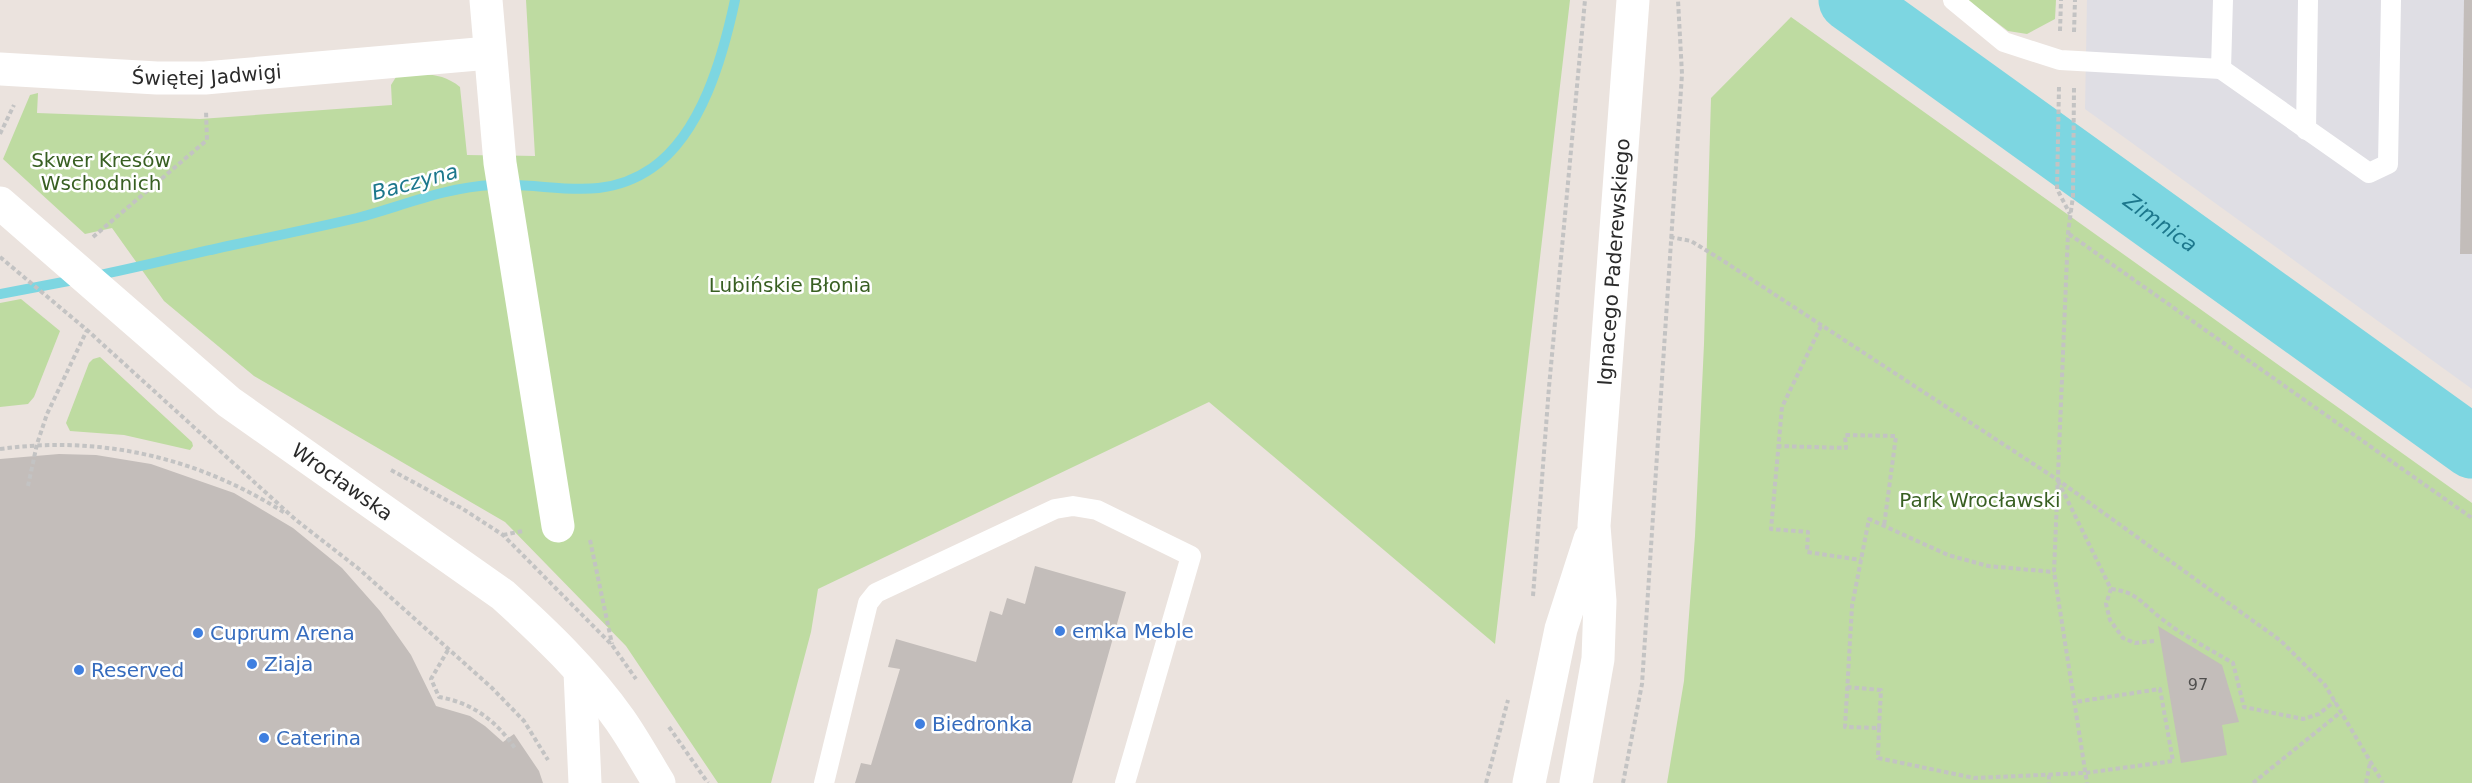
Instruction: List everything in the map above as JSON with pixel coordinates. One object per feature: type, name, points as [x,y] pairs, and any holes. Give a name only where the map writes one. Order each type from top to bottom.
[{"type":"street","points":[[486,0],[500,163],[558,526]]},
{"type":"street","name":"Ignacego Paderewskiego","points":[[1576,783],[1598,659],[1600,601],[1594,526],[1633,0]]},
{"type":"street","name":"Świętej Jadwigi","points":[[0,69],[205,78],[489,53]]},
{"type":"street","name":"Wrocławska","points":[[0,202],[71,248],[106,297],[229,402],[503,595],[544,631],[619,720],[651,778]]},
{"type":"street","name":"Ignacego Paderewskiego","points":[[1529,783],[1561,629],[1594,526]]},
{"type":"street","points":[[580,672],[585,783]]},
{"type":"lane","points":[[1953,0],[2004,42],[2060,60],[2220,69],[2368,173],[2388,164],[2391,0]]},
{"type":"lane","points":[[2220,69],[2223,0]]},
{"type":"lane","points":[[2306,130],[2308,0]]},
{"type":"lane","points":[[824,783],[868,603],[876,593],[1055,509],[1073,506],[1098,510],[1191,556],[1125,783]]},
{"type":"path","points":[[1533,599],[1549,387],[1585,0]]},
{"type":"path","points":[[1623,783],[1642,684],[1682,74],[1678,0]]},
{"type":"path","points":[[71,248],[207,140],[205,78]]},
{"type":"path","points":[[2058,119],[2057,189],[2070,215]]},
{"type":"path","points":[[2075,122],[2073,196],[2068,233],[2054,572],[2087,783]]},
{"type":"path","points":[[2068,233],[2472,518]]},
{"type":"path","points":[[1670,237],[1691,242],[2058,480],[2281,641],[2325,685],[2383,783]]},
{"type":"path","points":[[0,256],[87,330],[296,520],[359,569],[492,688],[537,738],[551,768]]},
{"type":"path","points":[[28,486],[37,444],[47,414],[87,330],[106,297]]},
{"type":"path","points":[[1821,326],[1782,407],[1771,529],[1808,532],[1807,552],[1861,560]]},
{"type":"path","points":[[1777,446],[1846,448],[1845,435],[1896,436],[1884,526]]},
{"type":"path","points":[[0,449],[37,444],[98,445],[153,456],[218,478],[262,499],[296,520]]},
{"type":"path","points":[[2058,480],[2112,589],[2106,603],[2110,620],[2123,638],[2135,643],[2154,641]]},
{"type":"path","points":[[1880,728],[1845,727],[1852,606],[1869,519],[1948,555],[1978,563],[2054,572]]},
{"type":"path","points":[[503,535],[586,522],[612,645]]},
{"type":"path","points":[[2112,589],[2127,591],[2146,602],[2162,619],[2233,663],[2244,707],[2303,719],[2312,718],[2335,701]]},
{"type":"path","points":[[448,650],[431,679],[439,697],[455,700],[482,713],[501,729],[516,750]]},
{"type":"path","points":[[1847,687],[1881,690],[1878,758],[1974,778],[2085,773],[2173,761],[2160,689],[2075,702]]},
{"type":"path","points":[[1486,783],[1508,699]]},
{"type":"path","points":[[2253,783],[2341,712]]},
{"type":"path","points":[[2366,783],[2370,762]]},
{"type":"path","points":[[2049,775],[2049,783]]},
{"type":"shaded area","points":[[2087,0],[2472,0],[2472,389],[2085,109]]},
{"type":"green space","name":"Lubińskie Błonia","points":[[526,0],[1570,0],[1495,644],[1209,402],[818,589],[811,632],[771,783],[718,783],[626,646],[505,522],[254,376],[164,301],[112,228],[85,234],[3,159],[30,95],[38,93],[37,113],[200,119],[392,105],[391,85],[396,77],[422,75],[445,78],[460,87],[467,155],[535,156]]},
{"type":"green space","points":[[1967,0],[2056,0],[2055,19],[2027,34],[2008,31]]},
{"type":"green space","name":"Park Wrocławski","points":[[1791,17],[2472,503],[2472,783],[1667,783],[1684,681],[1695,536],[1704,344],[1711,98]]},
{"type":"green space","points":[[21,299],[60,331],[34,397],[28,404],[0,407],[0,303]]},
{"type":"green space","points":[[100,357],[192,442],[193,446],[190,450],[124,435],[70,431],[66,423],[89,363]]},
{"type":"building","points":[[2464,0],[2472,0],[2472,254],[2460,254]]},
{"type":"building","name":"Cuprum Arena","points":[[59,454],[96,455],[151,464],[234,493],[293,528],[342,568],[380,611],[411,655],[436,706],[470,716],[503,742],[514,734],[539,771],[543,783],[0,783],[0,459]]},
{"type":"building","points":[[1035,566],[1126,592],[1072,783],[855,783],[861,763],[871,765],[900,669],[888,667],[896,639],[976,662],[990,611],[1002,615],[1007,598],[1025,604]]},
{"type":"building","points":[[2158,626],[2222,665],[2239,722],[2222,725],[2227,755],[2181,763]]},
{"type":"waterway","name":"Baczyna","points":[[95,276],[357,218],[458,189],[493,185],[594,188],[633,179],[652,168],[669,153],[697,114],[717,69],[735,0]]},
{"type":"waterway","name":"Zimnica","points":[[1850,0],[2472,447]]},
{"type":"waterway","name":"Baczyna","points":[[0,294],[79,279]]},
{"type":"place","name":"emka Meble","points":[[1060,631]]},
{"type":"place","name":"Cuprum Arena","points":[[198,633]]},
{"type":"place","name":"Ziaja","points":[[252,664]]},
{"type":"place","name":"Reserved","points":[[79,670]]},
{"type":"place","name":"Biedronka","points":[[920,724]]},
{"type":"place","name":"Caterina","points":[[264,738]]},
{"type":"park label","name":"Skwer Kresów Wschodnich","points":[[101,172]]}]
